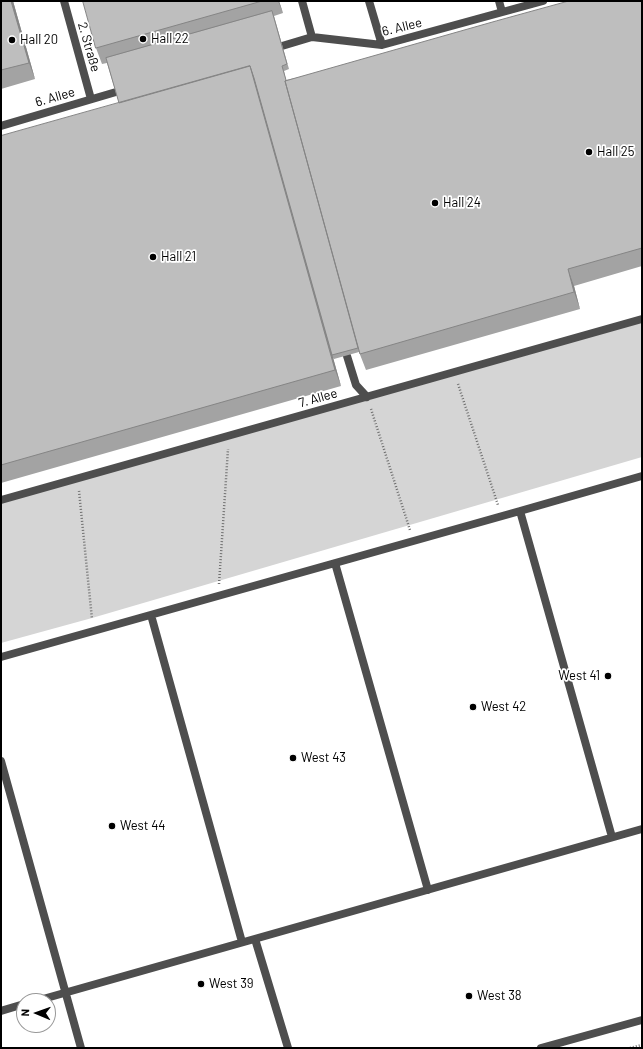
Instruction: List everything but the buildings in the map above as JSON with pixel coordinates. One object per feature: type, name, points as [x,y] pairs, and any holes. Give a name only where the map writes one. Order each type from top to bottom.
[{"type":"lane","name":"2. Straße","points":[[64,1],[91,99]]},
{"type":"lane","points":[[302,1],[312,37]]},
{"type":"lane","points":[[369,1],[382,45]]},
{"type":"lane","points":[[499,1],[502,12]]},
{"type":"lane","name":"6. Allee","points":[[282,46],[312,37],[382,45],[543,1]]},
{"type":"lane","name":"6. Allee","points":[[1,126],[116,92]]},
{"type":"lane","name":"7. Allee","points":[[1,500],[642,319]]},
{"type":"lane","points":[[347,356],[356,385],[367,397]]},
{"type":"lane","points":[[1,657],[502,517],[642,476]]},
{"type":"lane","points":[[520,511],[612,837]]},
{"type":"lane","points":[[335,563],[428,890]]},
{"type":"lane","points":[[151,615],[242,942]]},
{"type":"lane","points":[[1,762],[81,1048]]},
{"type":"lane","points":[[56,995],[642,829]]},
{"type":"lane","points":[[255,939],[288,1048]]},
{"type":"lane","points":[[1,1011],[16,1006]]},
{"type":"lane","points":[[541,1048],[642,1020]]},
{"type":"path","points":[[454,372],[502,517]]},
{"type":"path","points":[[367,397],[413,542]]},
{"type":"path","points":[[218,596],[228,436]]},
{"type":"path","points":[[78,479],[94,631]]},
{"type":"path","points":[[630,1048],[642,1044]]},
{"type":"shaded area","points":[[642,319],[642,457],[92,618],[1,643],[1,500]]},
{"type":"place","name":"Hall 22","points":[[143,39]]},
{"type":"place","name":"Hall 20","points":[[12,40]]},
{"type":"place","name":"Hall 25","points":[[589,152]]},
{"type":"place","name":"Hall 24","points":[[435,203]]},
{"type":"place","name":"Hall 21","points":[[153,257]]},
{"type":"place","name":"West 41","points":[[608,676]]},
{"type":"place","name":"West 42","points":[[473,707]]},
{"type":"place","name":"West 43","points":[[293,758]]},
{"type":"place","name":"West 44","points":[[112,826]]},
{"type":"place","name":"West 39","points":[[201,984]]},
{"type":"place","name":"West 38","points":[[469,996]]}]
